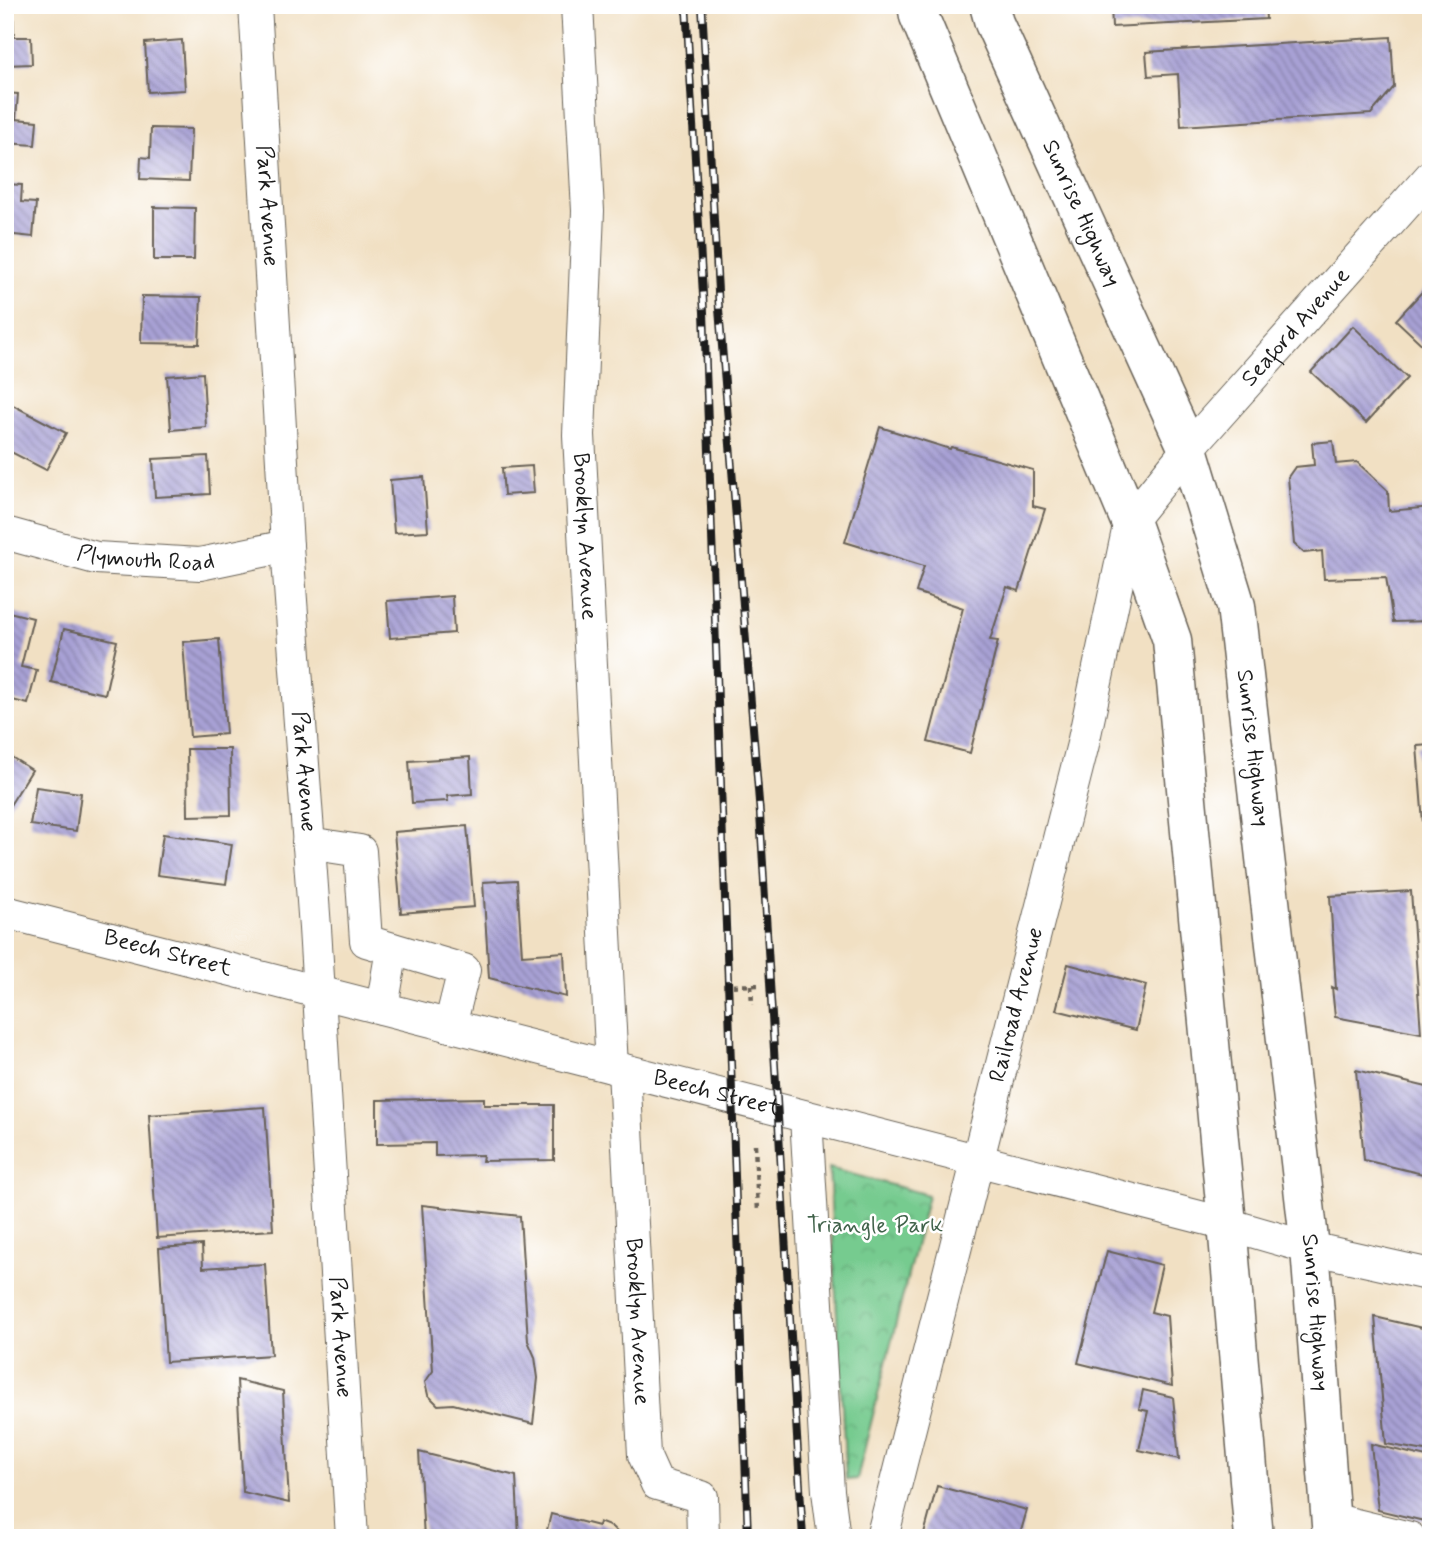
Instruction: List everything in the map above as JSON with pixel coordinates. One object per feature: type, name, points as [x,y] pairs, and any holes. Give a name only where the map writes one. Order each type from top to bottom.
[{"type":"highway","points":[[917,5],[919,16],[1130,522],[1172,640],[1254,1538]]},
{"type":"highway","name":"Sunrise Highway","points":[[989,5],[993,23],[1188,449],[1236,606],[1310,1248],[1331,1529]]},
{"type":"street","name":"Park Avenue","points":[[255,5],[287,546],[316,928],[352,1538]]},
{"type":"street","name":"Brooklyn Avenue","points":[[577,5],[588,211],[579,435],[604,909],[618,1069],[644,1455],[657,1484],[702,1497],[703,1538]]},
{"type":"street","name":"Seaford Avenue","points":[[1163,481],[1188,449],[1431,176]]},
{"type":"street","name":"Railroad Avenue","points":[[882,1538],[1083,744],[1130,522],[1163,481]]},
{"type":"street","name":"Plymouth Road","points":[[5,533],[96,558],[200,564],[287,546]]},
{"type":"street","points":[[308,843],[360,851],[379,945],[382,1008]]},
{"type":"street","name":"Beech Street","points":[[5,912],[1227,1224],[1310,1248],[1431,1275]]},
{"type":"street","points":[[316,928],[464,970],[450,1026]]},
{"type":"street","points":[[806,1117],[828,1491],[834,1538]]},
{"type":"street","points":[[1331,1529],[1410,1538]]},
{"type":"path","points":[[751,985],[752,1005]]},
{"type":"path","points":[[723,986],[763,985]]},
{"type":"path","points":[[755,1144],[758,1212]]},
{"type":"green space","name":"Triangle Park","points":[[829,1168],[928,1195],[857,1479],[846,1480]]},
{"type":"building","points":[[5,5],[13,5],[14,37],[31,37],[32,64],[5,65]]},
{"type":"building","points":[[1111,5],[1265,5],[1266,19],[1112,27]]},
{"type":"building","points":[[1391,37],[1394,87],[1371,114],[1181,126],[1178,74],[1148,76],[1146,52]]},
{"type":"building","points":[[182,40],[185,90],[148,92],[145,43]]},
{"type":"building","points":[[5,93],[18,94],[16,119],[37,121],[35,145],[5,143]]},
{"type":"building","points":[[151,128],[191,129],[189,181],[140,179],[141,157],[150,158]]},
{"type":"building","points":[[5,184],[22,185],[21,202],[36,203],[33,237],[5,234]]},
{"type":"building","points":[[154,207],[195,208],[194,260],[154,260]]},
{"type":"building","points":[[1431,282],[1431,353],[1396,320]]},
{"type":"building","points":[[142,296],[201,297],[199,344],[141,343]]},
{"type":"building","points":[[1353,326],[1407,378],[1366,423],[1311,372]]},
{"type":"building","points":[[203,373],[206,427],[171,430],[167,376]]},
{"type":"building","points":[[5,401],[66,433],[46,470],[5,449]]},
{"type":"building","points":[[880,427],[950,449],[951,447],[1033,470],[1033,506],[1045,509],[1019,591],[1007,587],[990,640],[998,641],[970,753],[928,742],[963,608],[916,592],[924,566],[845,542]]},
{"type":"building","points":[[1333,441],[1336,464],[1357,462],[1388,491],[1389,511],[1431,507],[1431,621],[1393,622],[1386,577],[1324,579],[1322,551],[1304,553],[1294,544],[1288,477],[1295,467],[1314,465],[1312,443]]},
{"type":"building","points":[[208,456],[210,494],[155,497],[153,459]]},
{"type":"building","points":[[532,466],[534,493],[504,495],[502,468]]},
{"type":"building","points":[[424,477],[428,531],[394,533],[390,480]]},
{"type":"building","points":[[452,596],[454,633],[390,638],[387,601]]},
{"type":"building","points":[[5,611],[33,618],[21,667],[37,670],[28,704],[5,698]]},
{"type":"building","points":[[64,629],[117,641],[105,694],[51,682]]},
{"type":"building","points":[[219,639],[226,734],[190,737],[183,642]]},
{"type":"building","points":[[1431,745],[1431,848],[1425,849],[1417,746]]},
{"type":"building","points":[[187,749],[230,749],[231,815],[188,816]]},
{"type":"building","points":[[5,753],[32,770],[5,813]]},
{"type":"building","points":[[470,757],[472,794],[447,796],[448,801],[412,803],[409,761]]},
{"type":"building","points":[[36,787],[81,793],[76,831],[30,825]]},
{"type":"building","points":[[467,826],[474,907],[401,913],[394,832]]},
{"type":"building","points":[[163,834],[232,844],[226,884],[157,875]]},
{"type":"building","points":[[517,880],[522,955],[564,952],[566,997],[489,978],[483,882]]},
{"type":"building","points":[[1411,891],[1421,1033],[1335,1017],[1332,987],[1336,989],[1330,896]]},
{"type":"building","points":[[1068,964],[1146,985],[1136,1030],[1056,1010]]},
{"type":"building","points":[[1356,1070],[1431,1088],[1431,1176],[1364,1160]]},
{"type":"building","points":[[484,1098],[484,1105],[554,1105],[554,1160],[482,1161],[483,1155],[435,1156],[435,1143],[377,1144],[377,1100]]},
{"type":"building","points":[[265,1107],[273,1230],[157,1238],[149,1115]]},
{"type":"building","points":[[422,1205],[520,1216],[528,1341],[535,1357],[538,1378],[533,1424],[453,1404],[438,1405],[428,1395],[425,1382],[433,1371]]},
{"type":"building","points":[[202,1245],[203,1268],[265,1264],[271,1355],[166,1362],[159,1248]]},
{"type":"building","points":[[1107,1251],[1162,1265],[1151,1312],[1167,1316],[1172,1386],[1078,1363]]},
{"type":"building","points":[[1375,1317],[1431,1330],[1431,1452],[1386,1444]]},
{"type":"building","points":[[237,1380],[283,1391],[289,1503],[243,1492]]},
{"type":"building","points":[[1143,1390],[1173,1397],[1179,1459],[1139,1450],[1148,1411],[1139,1409]]},
{"type":"building","points":[[1371,1444],[1431,1458],[1431,1494],[1424,1521],[1378,1510]]},
{"type":"building","points":[[419,1452],[516,1476],[519,1538],[424,1538]]},
{"type":"building","points":[[937,1486],[1027,1510],[1019,1538],[923,1538]]},
{"type":"building","points":[[551,1514],[598,1526],[599,1522],[612,1527],[623,1538],[545,1538]]},
{"type":"railway","points":[[686,5],[704,312],[748,1538]]},
{"type":"railway","points":[[702,5],[719,309],[760,814],[803,1538]]}]
